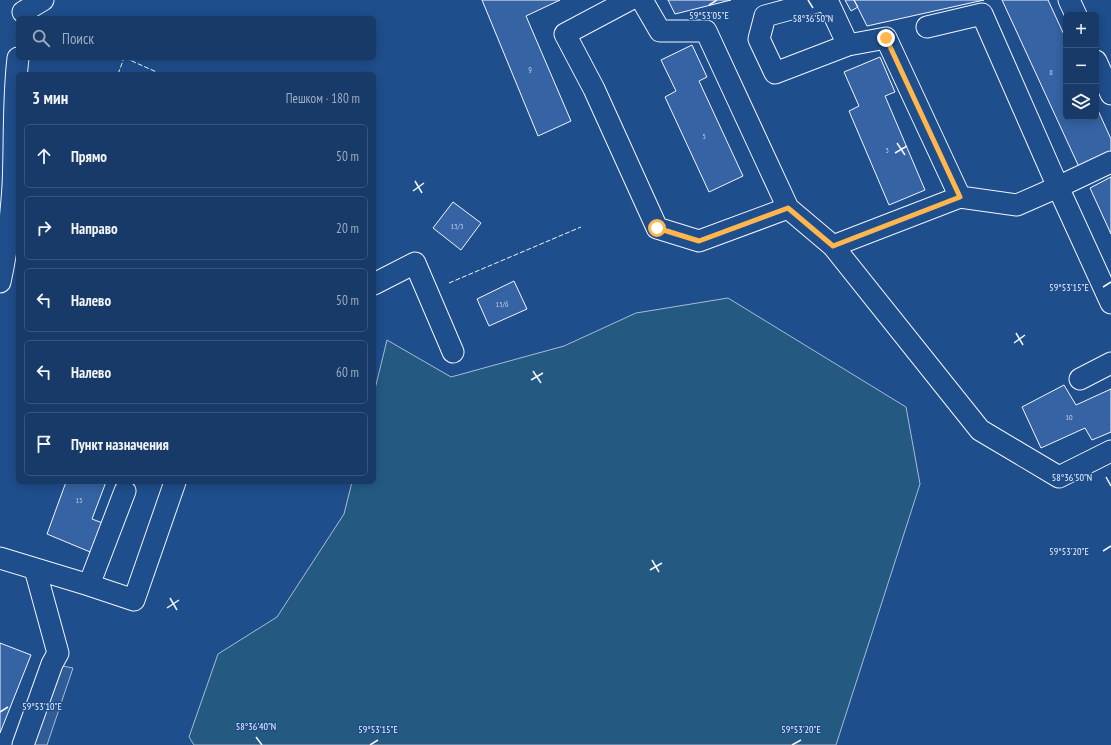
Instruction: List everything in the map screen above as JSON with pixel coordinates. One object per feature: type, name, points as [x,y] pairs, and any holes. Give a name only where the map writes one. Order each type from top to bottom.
[{"type":"street","points":[[23,10],[43,0]]},
{"type":"street","points":[[629,0],[565,34],[594,89],[657,228],[699,241],[788,208]]},
{"type":"street","points":[[642,0],[660,31],[706,31],[788,208],[833,246],[980,430],[1059,477],[1111,451]]},
{"type":"street","points":[[824,0],[765,16],[759,39],[775,73],[848,45],[886,38],[960,197]]},
{"type":"street","points":[[827,0],[848,45]]},
{"type":"street","points":[[1069,0],[1075,12]]},
{"type":"street","points":[[928,27],[982,14],[1111,303]]},
{"type":"street","points":[[16,72],[18,60]]},
{"type":"street","points":[[1099,68],[1111,94]]},
{"type":"street","points":[[0,282],[7,248],[16,187],[16,75]]},
{"type":"street","points":[[833,246],[960,197],[1017,205],[1111,162]]},
{"type":"street","points":[[376,283],[415,263],[453,352]]},
{"type":"street","points":[[1080,379],[1111,363]]},
{"type":"street","points":[[0,558],[134,600],[174,484]]},
{"type":"street","points":[[89,585],[125,492]]},
{"type":"street","points":[[24,745],[52,664],[58,653],[35,569]]},
{"type":"shaded area","points":[[728,298],[906,407],[920,484],[836,745],[194,745],[189,737],[218,654],[277,617],[344,514],[352,484],[376,484],[376,385],[387,340],[451,377],[564,346],[636,313]]},
{"type":"shaded area","points":[[52,664],[73,668],[47,745],[27,745]]},
{"type":"building","points":[[482,0],[560,0],[526,16],[571,121],[538,136]]},
{"type":"building","points":[[668,0],[731,0],[675,14]]},
{"type":"building","points":[[845,0],[854,0],[858,7],[851,11]]},
{"type":"building","points":[[854,0],[984,0],[867,26]]},
{"type":"building","points":[[1002,0],[1048,0],[1063,32],[1063,120],[1099,120],[1099,113],[1111,139],[1111,152],[1079,167]]},
{"type":"building","points":[[692,45],[707,77],[699,81],[743,176],[709,192],[665,97],[676,91],[661,60]]},
{"type":"building","points":[[880,57],[895,92],[885,96],[925,190],[889,205],[849,111],[859,106],[844,72]]},
{"type":"building","points":[[1111,177],[1111,234],[1090,188]]},
{"type":"building","points":[[453,202],[481,223],[461,250],[433,228]]},
{"type":"building","points":[[514,281],[527,309],[489,326],[477,299]]},
{"type":"building","points":[[1064,385],[1076,405],[1111,389],[1111,432],[1092,440],[1085,428],[1041,448],[1022,407]]},
{"type":"building","points":[[65,484],[105,484],[92,519],[108,525],[95,554],[47,534]]},
{"type":"building","points":[[0,643],[31,655],[0,733]]},
{"type":"fence","points":[[119,72],[123,60]]},
{"type":"fence","points":[[130,60],[156,72]]},
{"type":"fence","points":[[449,283],[581,227]]},
{"type":"route","points":[[657,228],[699,241],[788,208],[833,246],[960,197],[886,38]]}]
